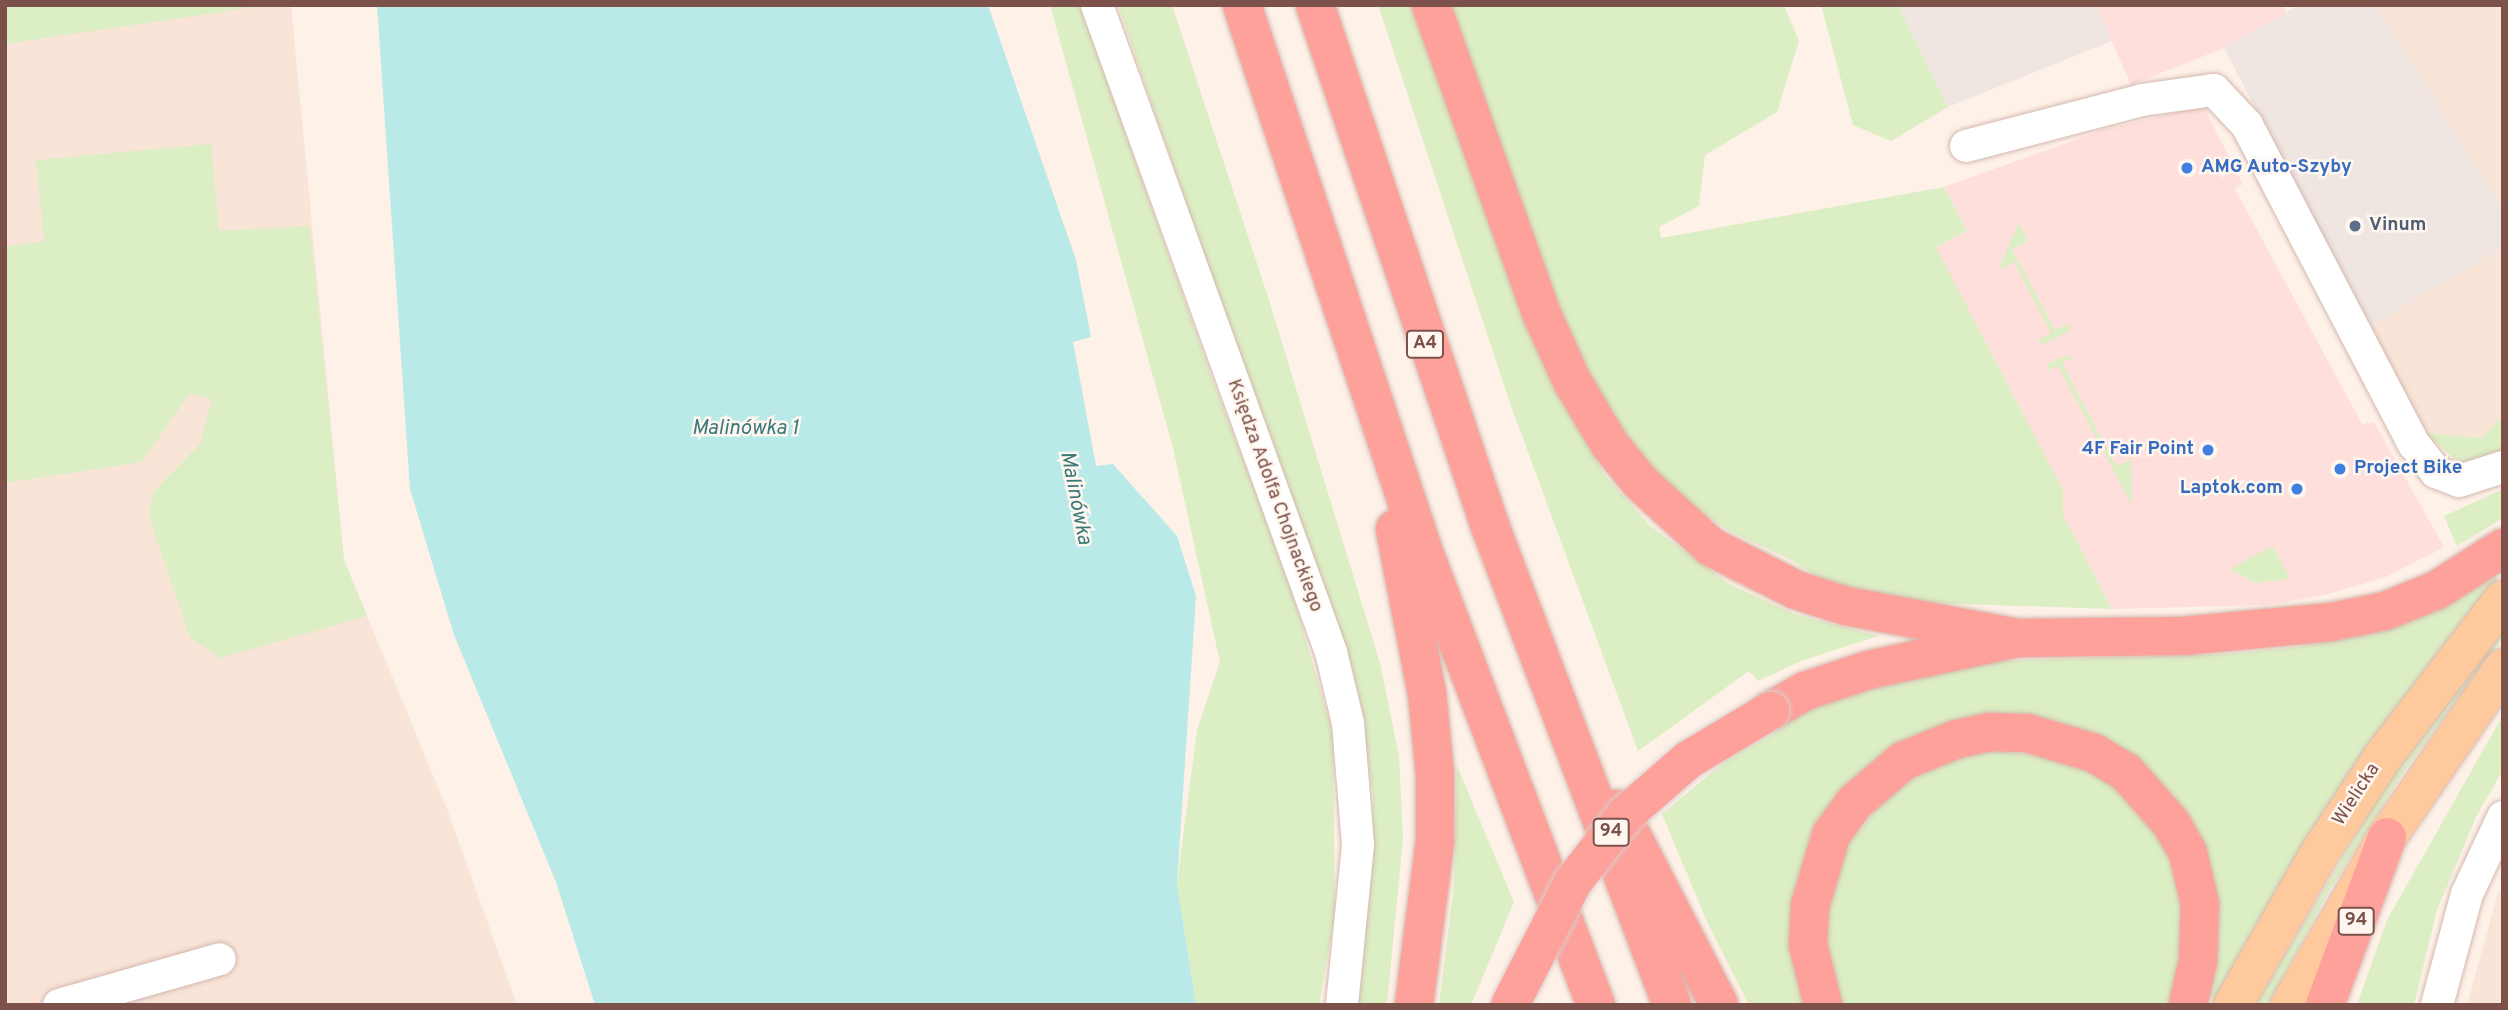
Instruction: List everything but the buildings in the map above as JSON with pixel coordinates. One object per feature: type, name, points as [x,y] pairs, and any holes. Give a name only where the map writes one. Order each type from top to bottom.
[{"type":"highway","points":[[1242,5],[1362,373],[1428,562],[1596,1005]]},
{"type":"highway","name":"A4","points":[[1315,5],[1429,356],[1545,680],[1672,1005]]},
{"type":"highway","points":[[1431,5],[1544,317],[1572,382],[1610,445],[1641,483],[1711,547],[1796,590],[1846,606],[2017,638],[2183,636],[2331,622],[2385,611],[2437,590],[2503,548]]},
{"type":"highway","points":[[1362,373],[1427,693],[1435,774],[1435,841],[1414,1005]]},
{"type":"highway","name":"94","points":[[1510,1005],[1573,882],[1625,815],[1688,760],[1805,691],[1868,670],[2017,638]]},
{"type":"highway","points":[[1545,680],[1597,768],[1719,1005]]},
{"type":"highway","points":[[1823,1005],[1809,932],[1810,906],[1831,835],[1854,803],[1903,761],[1957,738],[1990,732],[2027,733],[2094,753],[2126,772],[2171,823],[2188,853],[2200,904],[2198,961],[2188,1005]]},
{"type":"highway","name":"94","points":[[2325,1005],[2387,838]]},
{"type":"main road","name":"Wielicka","points":[[2233,1005],[2321,851],[2382,758],[2503,600]]},
{"type":"main road","name":"94","points":[[2387,838],[2503,668]]},
{"type":"main road","points":[[2290,1005],[2387,838]]},
{"type":"street","name":"Księdza Adolfa Chojnackiego","points":[[1097,5],[1337,676],[1352,749],[1358,845],[1342,1005]]},
{"type":"street","points":[[1966,146],[2142,100],[2214,90],[2247,125],[2414,444],[2436,472],[2459,481],[2503,467]]},
{"type":"street","points":[[2437,1005],[2467,894],[2503,817]]},
{"type":"street","points":[[59,1005],[220,959]]},
{"type":"shaded area","points":[[5,5],[291,5],[344,560],[447,809],[517,1005],[5,1005]]},
{"type":"shaded area","points":[[1898,5],[2096,5],[2112,41],[1948,107]]},
{"type":"shaded area","points":[[2096,5],[2283,5],[2287,15],[2224,48],[2131,85]]},
{"type":"shaded area","points":[[2299,5],[2376,5],[2503,210],[2503,247],[2370,326],[2224,48]]},
{"type":"shaded area","points":[[2376,5],[2503,5],[2503,210]]},
{"type":"shaded area","points":[[2203,106],[2243,184],[2235,189],[2362,424],[2374,422],[2444,547],[2386,577],[2325,595],[2267,605],[2112,609],[2063,514],[2063,490],[1935,246],[1967,231],[1944,187],[2102,130]]},
{"type":"shaded area","points":[[2503,247],[2503,416],[2481,438],[2425,433],[2370,326]]},
{"type":"shaded area","points":[[2503,892],[2503,1005],[2467,1005],[2498,893]]},
{"type":"green space","points":[[5,5],[267,5],[5,44]]},
{"type":"green space","points":[[1050,5],[1080,5],[1217,392],[1285,567],[1333,734],[1335,914],[1319,1005],[1196,1005],[1177,883],[1197,730],[1220,662],[1173,448]]},
{"type":"green space","points":[[1118,5],[1172,5],[1268,297],[1380,663],[1399,756],[1403,838],[1387,1005],[1349,1005],[1371,876],[1373,795],[1360,711]]},
{"type":"green space","points":[[1378,5],[1412,5],[1544,367],[1604,474],[1649,525],[1729,584],[1794,614],[1878,636],[1801,661],[1758,681],[1749,671],[1638,751],[1510,403]]},
{"type":"green space","points":[[1446,5],[1784,5],[1799,41],[1777,112],[1705,155],[1699,206],[1659,227],[1661,238],[1944,187],[1967,231],[1936,247],[2063,490],[2063,514],[2112,609],[1930,603],[1833,587],[1791,560],[1731,532],[1680,498],[1638,455],[1599,400],[1568,335]]},
{"type":"green space","points":[[1821,5],[1898,5],[1948,107],[1891,141],[1853,125]]},
{"type":"green space","points":[[211,144],[219,231],[310,226],[344,560],[367,616],[220,658],[190,638],[149,517],[153,492],[200,444],[212,399],[189,394],[142,462],[5,483],[5,246],[44,241],[36,160]]},
{"type":"green space","points":[[2019,223],[2028,241],[2012,249],[2055,330],[2070,323],[2068,332],[2044,344],[2036,341],[2051,333],[2014,262],[1998,270]]},
{"type":"green space","points":[[2067,355],[2073,357],[2062,363],[2116,466],[2131,459],[2132,505],[2058,366],[2047,371],[2047,364]]},
{"type":"green space","points":[[2503,416],[2503,452],[2460,463],[2425,433],[2481,438]]},
{"type":"green space","points":[[2503,489],[2503,518],[2457,546],[2444,516]]},
{"type":"green space","points":[[2273,546],[2290,579],[2255,583],[2230,569]]},
{"type":"green space","points":[[2496,576],[2498,580],[2456,630],[2324,815],[2216,999],[2210,995],[2219,910],[2191,821],[2143,765],[2086,732],[1856,777],[1808,1005],[1749,1005],[1707,922],[1662,814],[1728,759],[1783,727],[1780,719],[1824,698],[1985,661],[2227,654],[2298,647],[2361,634]]},
{"type":"green space","points":[[2503,629],[2503,638],[2403,773],[2327,895],[2268,1005],[2255,1005],[2381,793],[2453,690]]},
{"type":"green space","points":[[2503,715],[2503,770],[2477,815],[2437,910],[2414,1005],[2357,1005],[2387,920]]},
{"type":"green space","points":[[1993,750],[2068,760],[2111,783],[2148,818],[2172,859],[2185,921],[2174,1005],[1842,1005],[1828,942],[1829,912],[1832,889],[1850,841],[1895,788],[1939,762]]},
{"type":"green space","points":[[1457,766],[1514,902],[1471,1005],[1439,1005],[1454,887]]},
{"type":"water","name":"Malinówka 1","points":[[377,5],[988,5],[1076,260],[1091,337],[1073,342],[1096,466],[1113,464],[1177,536],[1196,596],[1177,883],[1196,1005],[595,1005],[556,882],[454,635],[410,489]]},
{"type":"place","name":"AMG Auto-Szyby","points":[[2187,168]]},
{"type":"place","name":"Vinum","points":[[2355,226]]},
{"type":"place","name":"4F Fair Point","points":[[2208,450]]},
{"type":"place","name":"Project Bike","points":[[2340,469]]},
{"type":"place","name":"Laptok.com","points":[[2297,489]]},
{"type":"water label","name":"Malinówka","points":[[1075,498]]}]
